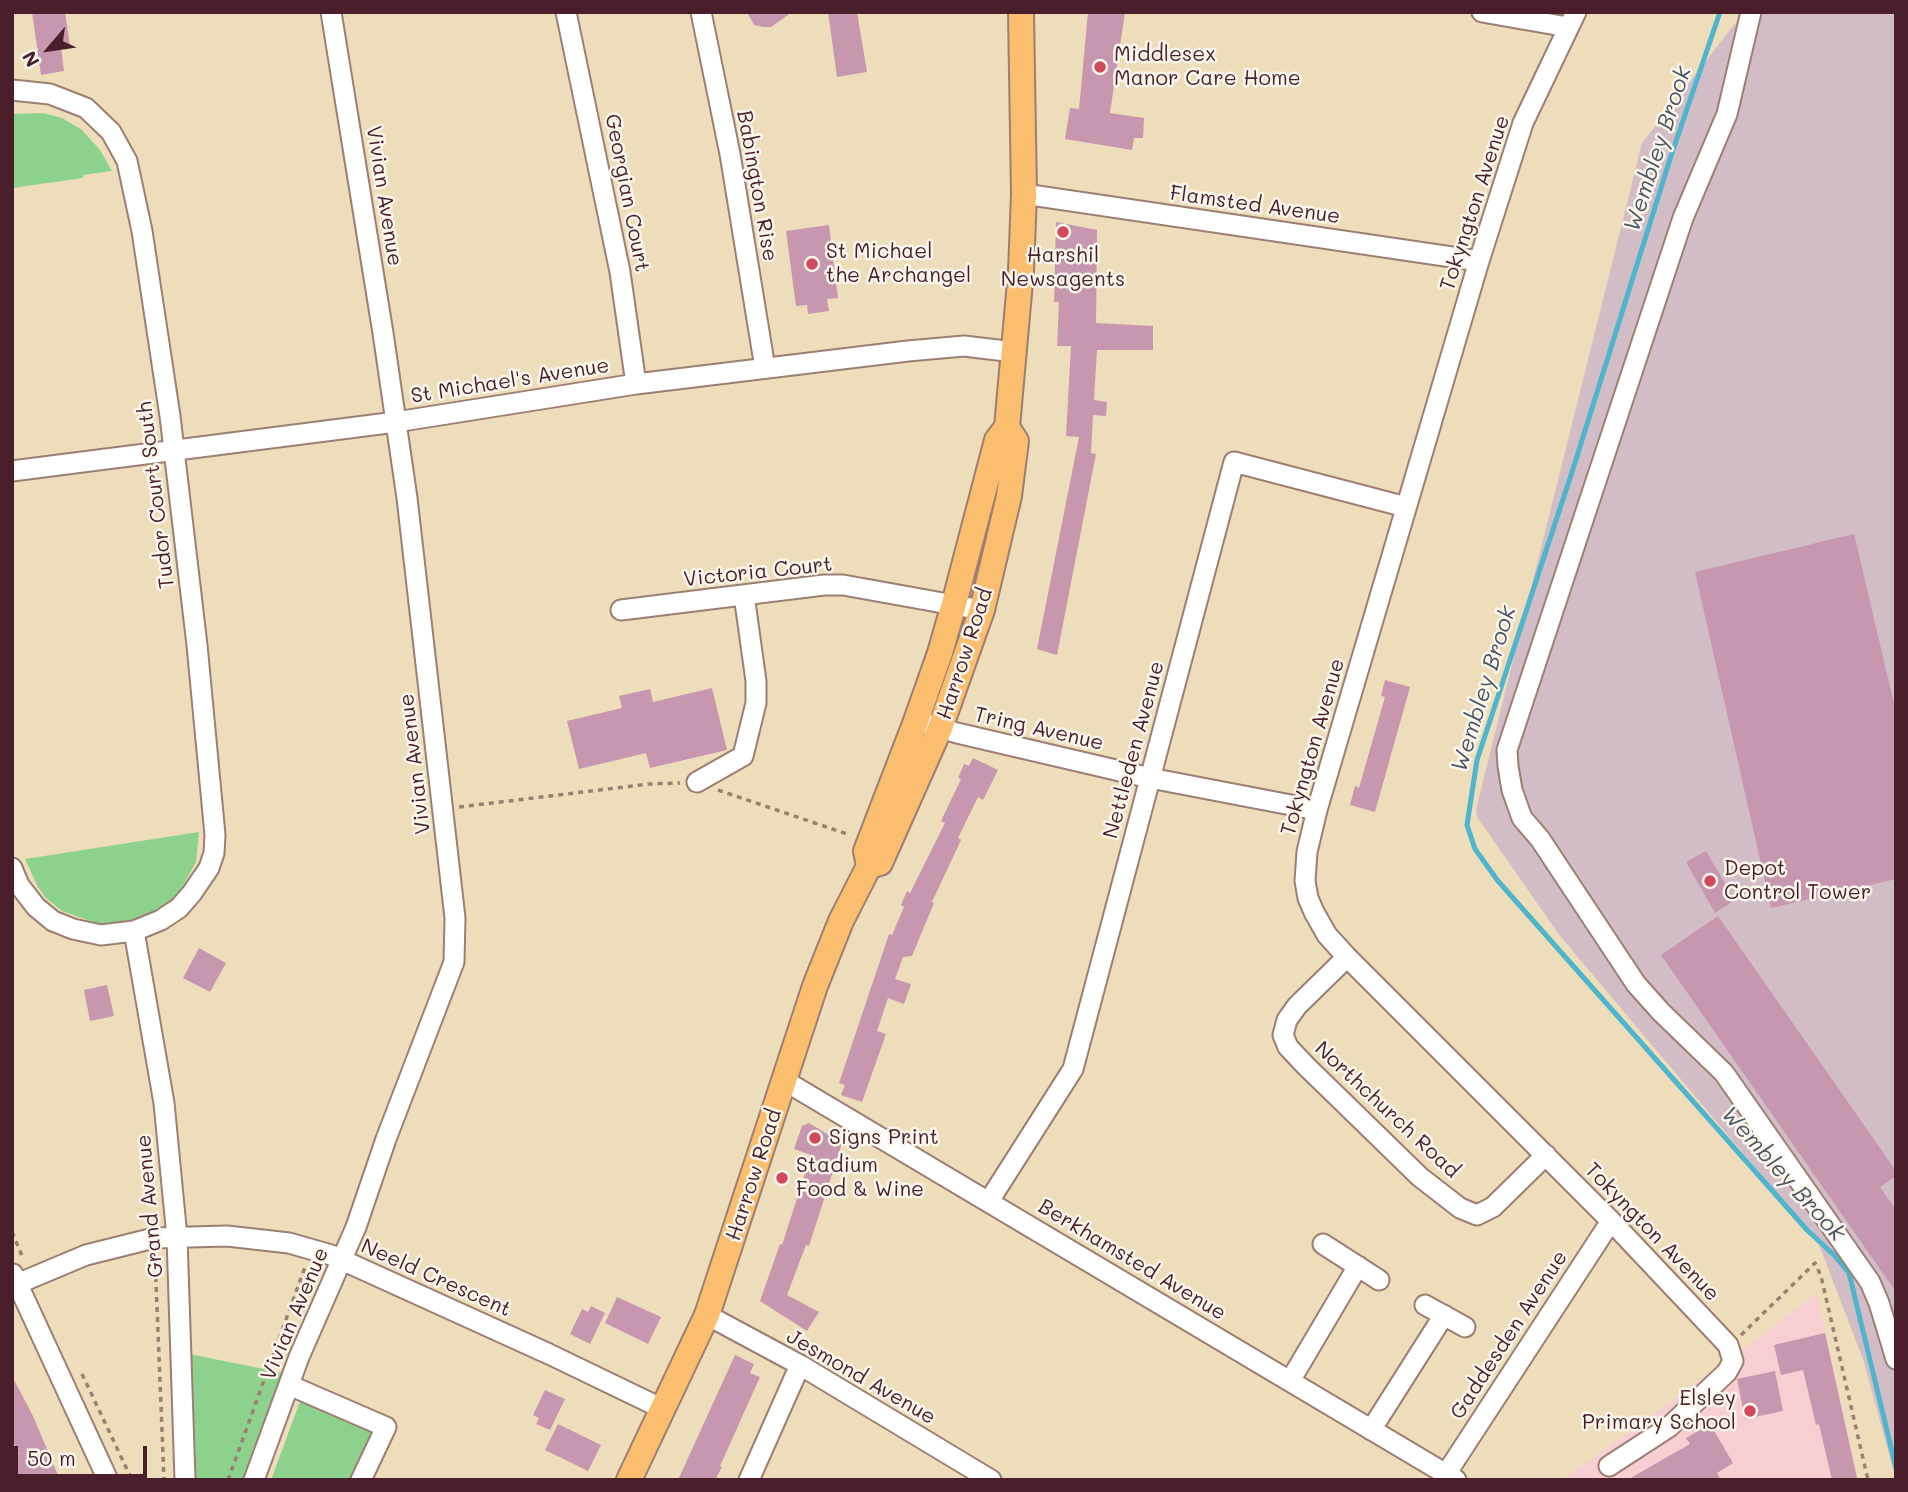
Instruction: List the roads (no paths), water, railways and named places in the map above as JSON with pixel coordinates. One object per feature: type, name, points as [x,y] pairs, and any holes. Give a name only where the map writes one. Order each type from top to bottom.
[{"type":"main road","name":"Harrow Road","points":[[629,1480],[707,1315],[815,986],[869,854],[916,721],[954,604],[997,440],[1007,428],[1024,194],[1021,12]]},
{"type":"main road","name":"Harrow Road","points":[[869,854],[880,863],[940,728],[982,610],[1009,496],[1016,441],[1007,428]]},
{"type":"street","name":"Vivian Avenue","points":[[254,1480],[289,1385],[342,1261],[454,962],[455,918],[407,498],[331,12]]},
{"type":"street","name":"Georgian Court","points":[[566,12],[620,272],[636,384]]},
{"type":"street","name":"Babington Rise","points":[[701,12],[730,154],[765,368]]},
{"type":"street","points":[[1482,12],[1572,20]]},
{"type":"street","points":[[1751,12],[1727,114],[1683,218],[1507,750],[1508,766],[1512,790],[1522,818],[1540,839],[1636,984],[1724,1073],[1870,1282],[1896,1359]]},
{"type":"street","name":"Tokyngton Avenue","points":[[1572,20],[1523,122],[1479,261],[1317,810],[1307,852],[1305,880],[1308,898],[1327,935],[1611,1221],[1730,1353],[1727,1372],[1669,1427],[1609,1466]]},
{"type":"street","name":"Tudor Court South","points":[[12,90],[50,94],[86,108],[111,132],[127,161],[145,244],[170,416],[214,805],[214,853],[209,868],[179,908],[161,920],[134,931],[101,935],[53,921],[37,908],[19,885],[12,868]]},
{"type":"street","name":"Flamsted Avenue","points":[[1024,194],[1479,261]]},
{"type":"street","name":"St Michael's Avenue","points":[[12,471],[396,422],[636,384],[765,368],[964,346],[1014,352]]},
{"type":"street","name":"Nettleden Avenue","points":[[989,1201],[1073,1069],[1234,462],[1406,507]]},
{"type":"street","name":"Victoria Court","points":[[621,610],[824,585],[843,585],[982,610]]},
{"type":"street","points":[[696,782],[743,756],[756,703],[756,681],[744,595]]},
{"type":"street","name":"Tring Avenue","points":[[916,721],[1150,778],[1317,810]]},
{"type":"street","name":"Grand Avenue","points":[[134,931],[164,1103],[177,1237],[185,1480]]},
{"type":"street","name":"Northchurch Road","points":[[1347,957],[1297,1006],[1287,1020],[1283,1035],[1288,1047],[1306,1066],[1420,1177],[1460,1208],[1477,1214],[1493,1207],[1546,1155]]},
{"type":"street","name":"Berkhamsted Avenue","points":[[785,1081],[1451,1477]]},
{"type":"street","name":"Gaddesden Avenue","points":[[1451,1477],[1611,1221]]},
{"type":"street","name":"Neeld Crescent","points":[[15,1279],[86,1255],[154,1237],[256,1238],[312,1248],[549,1354],[663,1409]]},
{"type":"street","points":[[1323,1244],[1379,1280]]},
{"type":"street","points":[[1290,1381],[1358,1266]]},
{"type":"street","points":[[15,1279],[108,1480]]},
{"type":"street","points":[[1425,1305],[1465,1328]]},
{"type":"street","name":"Jesmond Avenue","points":[[707,1315],[800,1365],[991,1480]]},
{"type":"street","points":[[1371,1430],[1444,1315]]},
{"type":"street","points":[[749,1480],[800,1365]]},
{"type":"street","points":[[289,1385],[386,1427],[361,1480]]},
{"type":"waterway","name":"Wembley Brook","points":[[1720,12],[1671,156],[1573,469],[1477,760],[1467,825],[1475,849],[1498,881],[1807,1230],[1849,1273],[1896,1468]]},
{"type":"place","name":"Middlesex Manor Care Home","points":[[1100,67]]},
{"type":"place","name":"Harshil Newsagents","points":[[1063,232]]},
{"type":"place","name":"St Michael the Archangel","points":[[812,264]]},
{"type":"place","name":"Depot Control Tower","points":[[1710,881]]},
{"type":"place","name":"Signs Print","points":[[815,1138]]},
{"type":"place","name":"Stadium Food & Wine","points":[[782,1178]]},
{"type":"place","name":"Elsley Primary School","points":[[1750,1411]]}]
